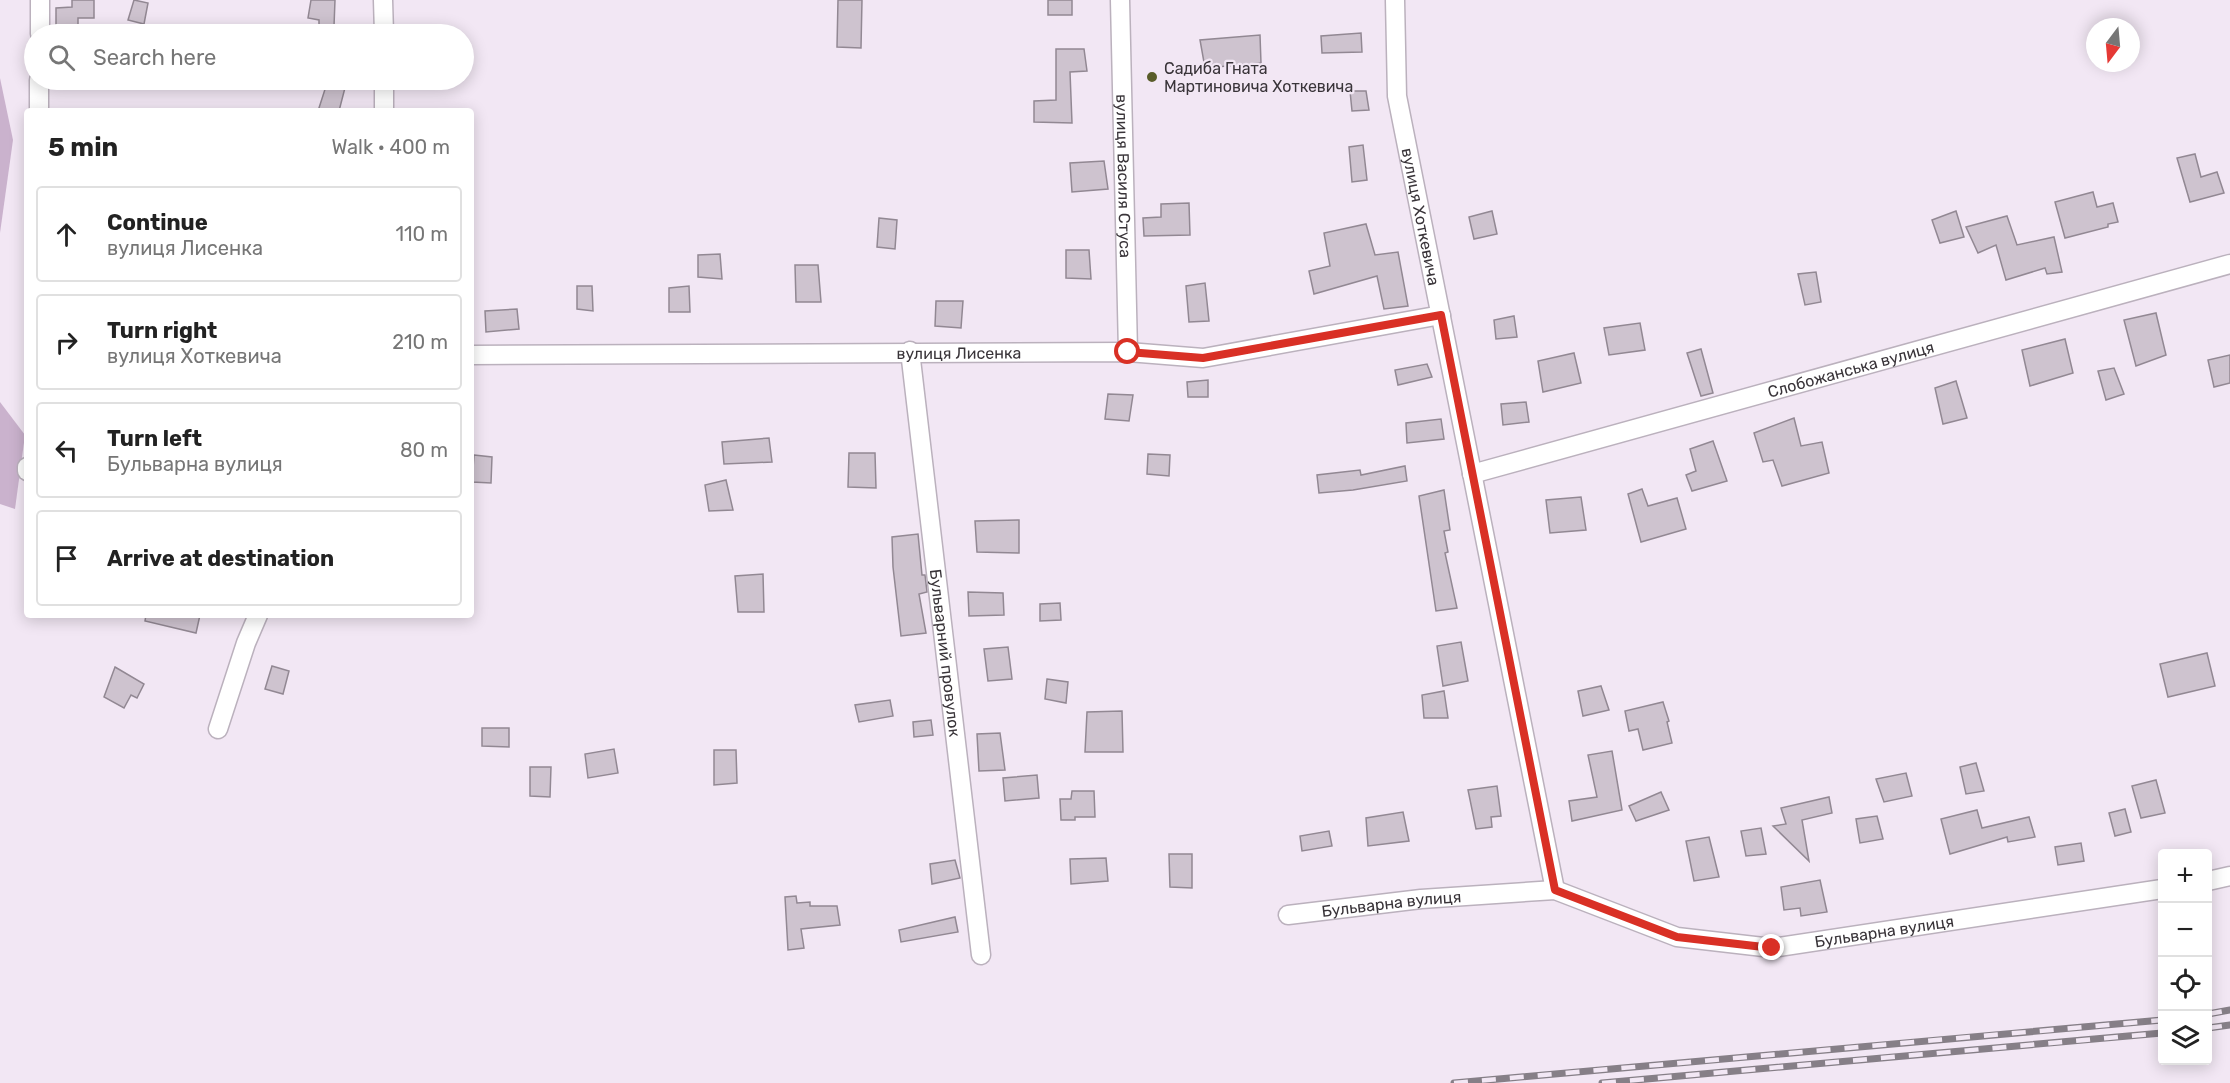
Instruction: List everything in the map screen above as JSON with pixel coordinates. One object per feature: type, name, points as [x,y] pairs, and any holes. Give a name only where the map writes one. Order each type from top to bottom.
[{"type":"street","points":[[40,0],[40,24]]},
{"type":"street","points":[[383,0],[384,24]]},
{"type":"street","name":"вулиця Василя Стуса","points":[[1120,0],[1128,352]]},
{"type":"street","name":"вулиця Хоткевича","points":[[1395,0],[1397,96],[1555,890]]},
{"type":"street","points":[[39,90],[39,108]]},
{"type":"street","points":[[384,90],[384,108]]},
{"type":"street","name":"Слобожанська вулиця","points":[[1472,474],[2230,264]]},
{"type":"street","name":"вулиця Лисенка","points":[[474,355],[910,351],[1128,352],[1203,358],[1441,315]]},
{"type":"street","name":"Бульварний провулок","points":[[910,351],[981,955]]},
{"type":"street","points":[[218,729],[257,618]]},
{"type":"street","points":[[2212,880],[2230,876]]},
{"type":"street","name":"Бульварна вулиця","points":[[1288,915],[1421,899],[1555,890],[1677,937],[1772,948],[2158,890]]},
{"type":"shaded area","points":[[0,78],[13,140],[0,233]]},
{"type":"shaded area","points":[[0,402],[24,434],[24,442],[15,509],[0,504]]},
{"type":"building","points":[[72,0],[94,0],[94,18],[78,18],[78,24],[56,24],[56,8],[72,7]]},
{"type":"building","points":[[134,0],[148,3],[144,24],[128,20]]},
{"type":"building","points":[[311,0],[335,0],[334,24],[319,24],[319,20],[308,18]]},
{"type":"building","points":[[838,0],[862,0],[861,48],[837,47]]},
{"type":"building","points":[[1048,0],[1072,0],[1072,15],[1048,15]]},
{"type":"building","points":[[1361,33],[1362,52],[1322,53],[1321,36]]},
{"type":"building","points":[[1260,35],[1261,63],[1205,68],[1200,40]]},
{"type":"building","points":[[1056,49],[1084,49],[1087,71],[1070,72],[1072,123],[1034,122],[1034,101],[1056,100]]},
{"type":"building","points":[[325,90],[344,90],[340,108],[319,108]]},
{"type":"building","points":[[1350,91],[1366,91],[1369,110],[1352,111]]},
{"type":"building","points":[[1363,145],[1367,180],[1352,182],[1349,147]]},
{"type":"building","points":[[2195,154],[2201,177],[2217,172],[2224,193],[2190,202],[2177,158]]},
{"type":"building","points":[[1104,161],[1108,189],[1072,192],[1070,163]]},
{"type":"building","points":[[2093,192],[2097,207],[2113,203],[2118,222],[2108,224],[2108,227],[2065,238],[2055,202]]},
{"type":"building","points":[[1189,203],[1190,235],[1144,236],[1143,218],[1161,217],[1161,204]]},
{"type":"building","points":[[1492,211],[1497,234],[1474,239],[1469,217]]},
{"type":"building","points":[[1956,211],[1964,237],[1940,243],[1932,220]]},
{"type":"building","points":[[2007,216],[2017,245],[2054,237],[2062,272],[2047,274],[2045,268],[2006,280],[1996,245],[1978,253],[1966,227]]},
{"type":"building","points":[[879,218],[897,220],[895,249],[877,247]]},
{"type":"building","points":[[1366,224],[1375,255],[1398,252],[1408,306],[1384,309],[1377,276],[1314,294],[1309,271],[1330,266],[1324,233]]},
{"type":"building","points":[[1066,250],[1089,250],[1091,279],[1066,278]]},
{"type":"building","points":[[720,254],[722,279],[698,277],[698,255]]},
{"type":"building","points":[[795,265],[818,265],[821,302],[796,302]]},
{"type":"building","points":[[1816,272],[1821,302],[1805,305],[1798,274]]},
{"type":"building","points":[[1205,283],[1209,321],[1189,322],[1186,286]]},
{"type":"building","points":[[577,286],[592,286],[593,311],[577,309]]},
{"type":"building","points":[[689,286],[690,312],[669,312],[669,288]]},
{"type":"building","points":[[936,301],[963,301],[961,328],[935,326]]},
{"type":"building","points":[[517,309],[519,329],[486,332],[485,311]]},
{"type":"building","points":[[2156,313],[2166,355],[2136,366],[2124,320]]},
{"type":"building","points":[[1514,316],[1517,337],[1496,339],[1494,320]]},
{"type":"building","points":[[1640,323],[1645,350],[1609,355],[1604,328]]},
{"type":"building","points":[[2065,339],[2073,373],[2030,386],[2022,350]]},
{"type":"building","points":[[1701,349],[1713,393],[1701,396],[1687,353]]},
{"type":"building","points":[[1574,353],[1581,383],[1543,392],[1538,361]]},
{"type":"building","points":[[2230,355],[2230,383],[2214,387],[2208,360]]},
{"type":"building","points":[[1427,364],[1432,377],[1398,385],[1395,370]]},
{"type":"building","points":[[2114,368],[2124,394],[2106,400],[2098,371]]},
{"type":"building","points":[[1208,380],[1208,397],[1188,397],[1187,382]]},
{"type":"building","points":[[1956,381],[1967,418],[1943,424],[1935,388]]},
{"type":"building","points":[[1108,394],[1133,395],[1129,421],[1105,419]]},
{"type":"building","points":[[1526,402],[1529,422],[1503,425],[1501,404]]},
{"type":"building","points":[[1794,418],[1801,446],[1822,442],[1829,473],[1782,486],[1773,460],[1763,462],[1754,433]]},
{"type":"building","points":[[1441,419],[1444,439],[1407,443],[1406,423]]},
{"type":"building","points":[[769,438],[772,462],[724,464],[722,442]]},
{"type":"building","points":[[1713,441],[1727,481],[1692,491],[1686,475],[1696,471],[1690,449]]},
{"type":"building","points":[[849,453],[875,453],[876,488],[848,487]]},
{"type":"building","points":[[1148,454],[1170,455],[1169,476],[1147,474]]},
{"type":"building","points":[[474,455],[492,457],[491,483],[474,482]]},
{"type":"building","points":[[1405,466],[1407,481],[1319,493],[1317,475],[1360,470],[1361,475]]},
{"type":"building","points":[[726,480],[733,510],[709,511],[705,485]]},
{"type":"building","points":[[1642,489],[1648,506],[1677,498],[1686,529],[1641,542],[1628,494]]},
{"type":"building","points":[[1444,490],[1450,530],[1444,531],[1448,552],[1445,553],[1457,608],[1436,611],[1419,496]]},
{"type":"building","points":[[1581,497],[1586,530],[1550,533],[1546,500]]},
{"type":"building","points":[[1019,520],[1019,553],[977,552],[975,521]]},
{"type":"building","points":[[918,534],[922,575],[925,575],[927,592],[919,594],[926,633],[901,636],[892,537]]},
{"type":"building","points":[[763,574],[764,612],[738,612],[735,576]]},
{"type":"building","points":[[968,592],[1003,593],[1004,615],[969,616]]},
{"type":"building","points":[[1060,603],[1061,620],[1040,621],[1040,604]]},
{"type":"building","points":[[146,618],[199,618],[196,633],[145,621]]},
{"type":"building","points":[[1461,642],[1468,681],[1443,686],[1437,646]]},
{"type":"building","points":[[1008,647],[1012,679],[988,681],[984,649]]},
{"type":"building","points":[[2207,653],[2215,686],[2168,697],[2160,664]]},
{"type":"building","points":[[272,666],[289,671],[283,694],[265,689]]},
{"type":"building","points":[[115,667],[144,684],[137,698],[131,695],[124,708],[104,697]]},
{"type":"building","points":[[1047,679],[1068,682],[1066,703],[1045,699]]},
{"type":"building","points":[[1601,686],[1609,710],[1583,716],[1578,691]]},
{"type":"building","points":[[1444,691],[1448,718],[1424,718],[1422,695]]},
{"type":"building","points":[[890,700],[893,716],[859,722],[855,705]]},
{"type":"building","points":[[1663,702],[1672,743],[1643,750],[1638,729],[1629,731],[1625,711]]},
{"type":"building","points":[[1122,711],[1123,752],[1085,752],[1087,712]]},
{"type":"building","points":[[931,720],[933,735],[914,737],[913,722]]},
{"type":"building","points":[[482,728],[509,728],[509,747],[482,746]]},
{"type":"building","points":[[1000,733],[1005,770],[979,771],[977,734]]},
{"type":"building","points":[[614,749],[618,773],[588,778],[585,754]]},
{"type":"building","points":[[714,750],[736,750],[737,783],[714,785]]},
{"type":"building","points":[[1612,751],[1622,810],[1572,821],[1569,801],[1597,797],[1588,755]]},
{"type":"building","points":[[1976,763],[1984,791],[1966,794],[1960,767]]},
{"type":"building","points":[[530,767],[551,767],[550,797],[530,796]]},
{"type":"building","points":[[1906,773],[1912,796],[1884,802],[1876,779]]},
{"type":"building","points":[[1037,775],[1039,798],[1005,801],[1003,778]]},
{"type":"building","points":[[2156,780],[2165,813],[2141,818],[2132,786]]},
{"type":"building","points":[[1497,786],[1501,816],[1491,817],[1492,827],[1476,829],[1468,790]]},
{"type":"building","points":[[1072,791],[1094,791],[1095,817],[1061,820],[1060,799],[1071,799]]},
{"type":"building","points":[[1661,792],[1669,810],[1636,821],[1629,806]]},
{"type":"building","points":[[1829,797],[1832,813],[1802,820],[1809,861],[1773,826],[1786,824],[1781,808]]},
{"type":"building","points":[[2125,809],[2131,832],[2115,836],[2109,813]]},
{"type":"building","points":[[1977,810],[1982,828],[2029,817],[2035,837],[2008,842],[2007,837],[1950,854],[1941,819]]},
{"type":"building","points":[[1403,812],[1409,841],[1368,846],[1366,818]]},
{"type":"building","points":[[1877,816],[1883,839],[1860,843],[1856,819]]},
{"type":"building","points":[[1761,828],[1766,854],[1746,856],[1741,831]]},
{"type":"building","points":[[1329,831],[1332,846],[1302,851],[1300,836]]},
{"type":"building","points":[[1709,837],[1719,877],[1694,881],[1686,841]]},
{"type":"building","points":[[2081,843],[2084,861],[2058,865],[2055,847]]},
{"type":"building","points":[[1169,854],[1192,854],[1192,888],[1170,887]]},
{"type":"building","points":[[1106,858],[1108,881],[1071,884],[1070,859]]},
{"type":"building","points":[[955,860],[960,878],[932,884],[930,864]]},
{"type":"building","points":[[1820,880],[1827,912],[1801,916],[1800,908],[1784,910],[1781,887]]},
{"type":"building","points":[[796,896],[797,903],[810,902],[810,906],[837,906],[840,925],[801,929],[804,948],[788,950],[785,897]]},
{"type":"building","points":[[955,917],[958,932],[901,942],[899,930]]},
{"type":"railway","points":[[2212,1013],[2230,1010]]},
{"type":"railway","points":[[1454,1083],[2158,1020]]},
{"type":"railway","points":[[2212,1027],[2230,1025]]},
{"type":"railway","points":[[1602,1083],[2158,1033]]},
{"type":"place","name":"Садиба Гната Мартиновича Хоткевича","points":[[1152,77]]},
{"type":"route","points":[[1128,352],[1203,358],[1441,315],[1555,890],[1677,937],[1772,948]]}]
